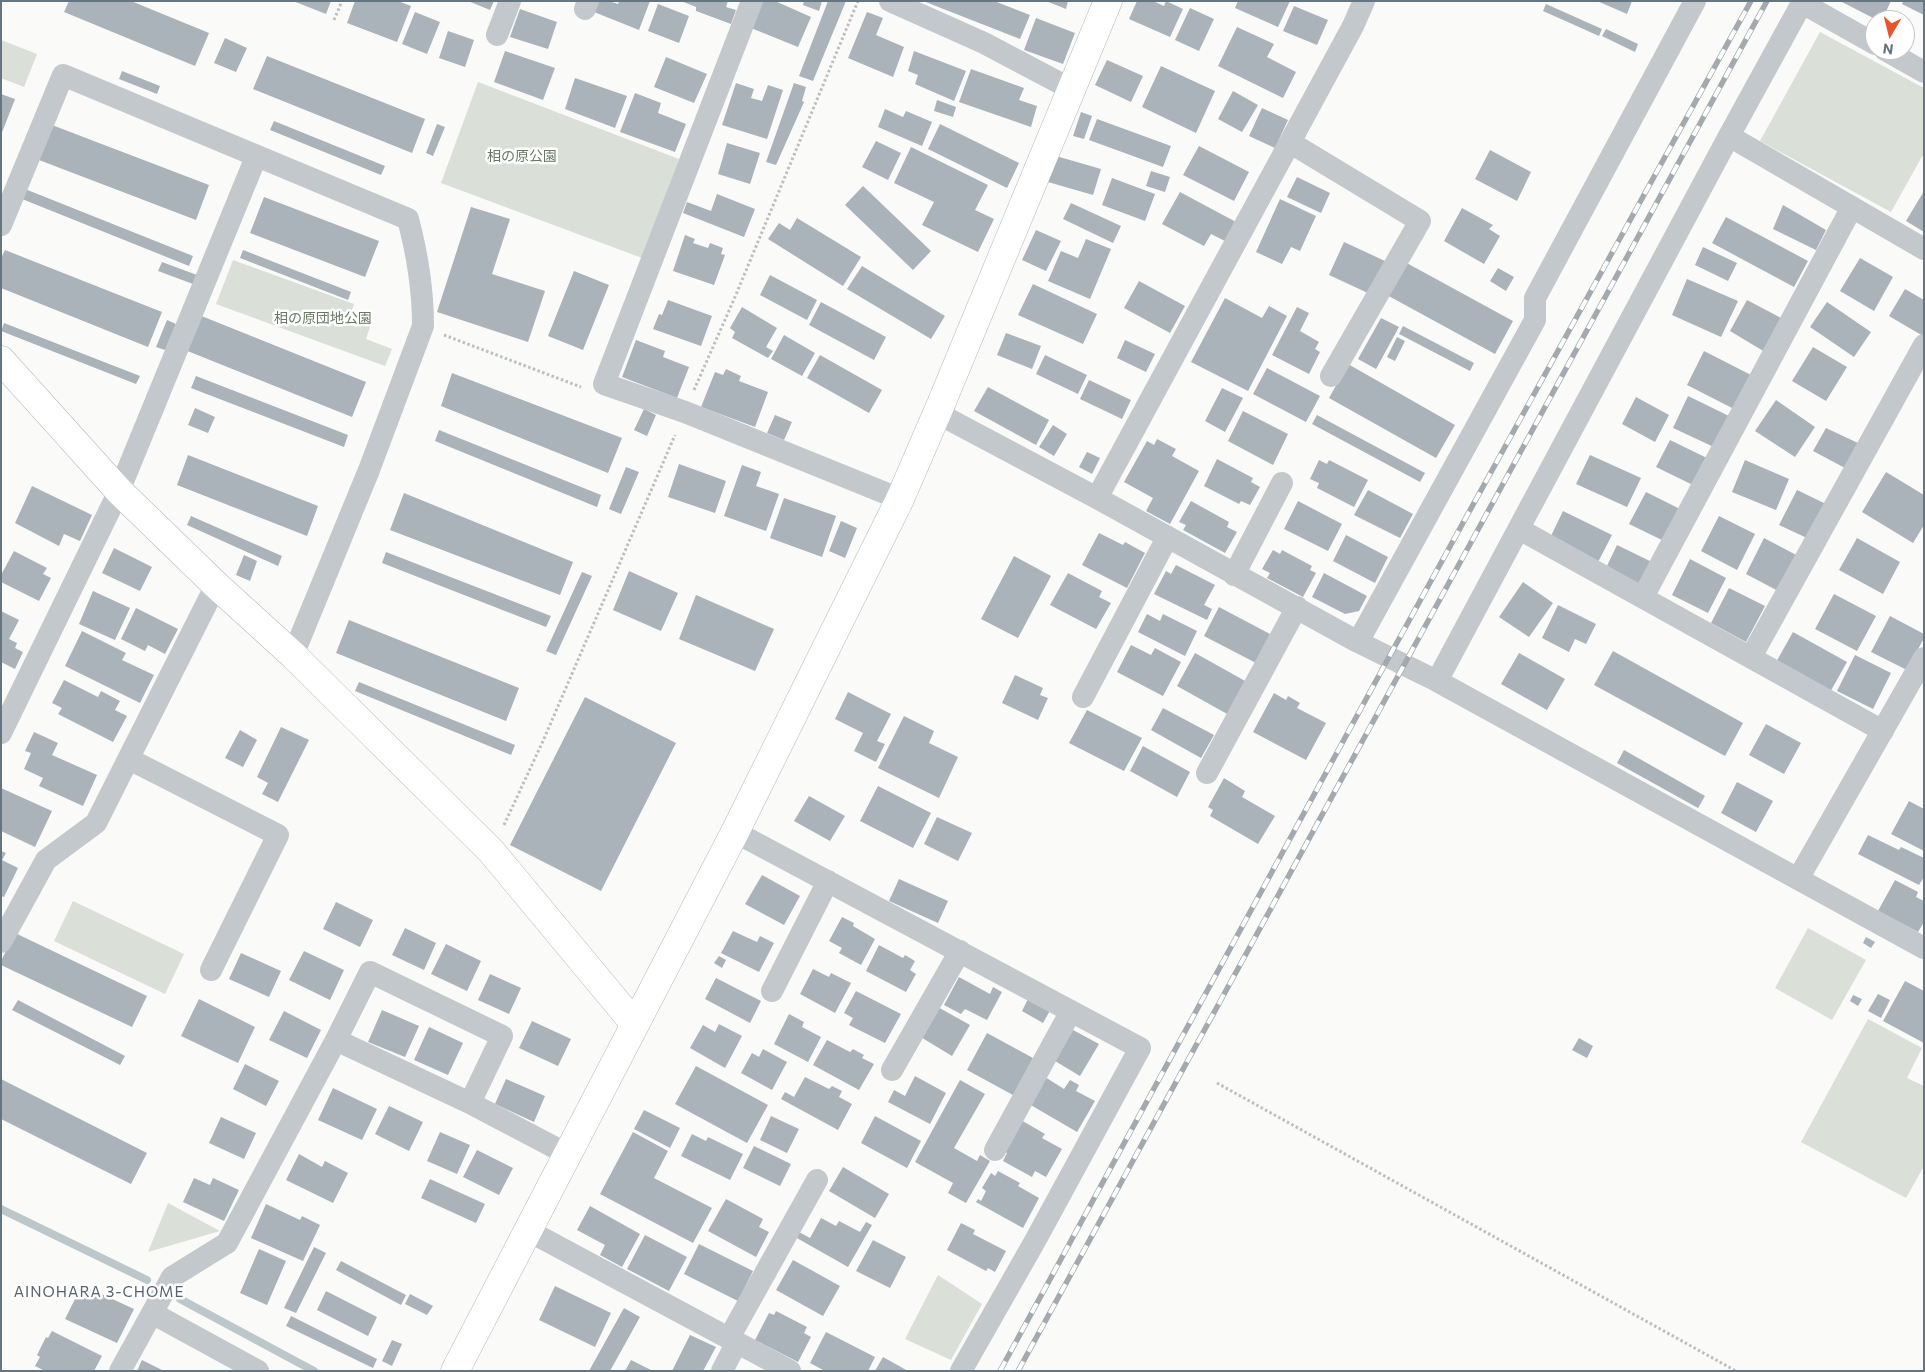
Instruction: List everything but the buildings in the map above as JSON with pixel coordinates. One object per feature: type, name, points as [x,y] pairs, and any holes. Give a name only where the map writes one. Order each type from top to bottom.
[{"type":"street","points":[[497,35],[510,1]]},
{"type":"street","points":[[752,1],[604,384],[685,412],[900,499]]},
{"type":"street","points":[[890,1],[984,44],[1071,89]]},
{"type":"street","points":[[455,1371],[734,832],[900,499],[1108,1]]},
{"type":"street","points":[[1097,498],[1354,26],[1364,1]]},
{"type":"street","points":[[1358,642],[1535,320],[1535,298],[1695,1]]},
{"type":"street","points":[[1437,681],[1802,3],[1865,38]]},
{"type":"street","points":[[1903,60],[1924,72]]},
{"type":"street","points":[[1,225],[62,75],[408,219],[416,248],[423,305],[423,326],[369,470],[293,655]]},
{"type":"street","points":[[1729,136],[1924,248]]},
{"type":"street","points":[[1291,143],[1420,221],[1331,376]]},
{"type":"street","points":[[1,733],[119,491],[256,157]]},
{"type":"street","points":[[1643,597],[1852,207]]},
{"type":"street","points":[[1751,657],[1924,345]]},
{"type":"street","points":[[1,360],[119,491],[216,585],[293,655],[492,851],[634,1023]]},
{"type":"street","points":[[937,413],[1097,498],[1358,642],[1437,681],[1924,948]]},
{"type":"street","points":[[1234,575],[1282,483]]},
{"type":"street","points":[[1519,529],[1883,732]]},
{"type":"street","points":[[1083,698],[1167,538]]},
{"type":"street","points":[[1,942],[46,860],[96,823],[216,585]]},
{"type":"street","points":[[1207,773],[1297,607]]},
{"type":"street","points":[[1798,879],[1924,658]]},
{"type":"street","points":[[129,759],[278,835],[211,970]]},
{"type":"street","points":[[734,832],[1140,1048],[1035,1241],[961,1371]]},
{"type":"street","points":[[772,992],[828,881]]},
{"type":"street","points":[[892,1070],[960,951]]},
{"type":"street","points":[[120,1371],[172,1277],[227,1243],[336,1040],[370,972],[502,1036],[470,1103]]},
{"type":"street","points":[[995,1150],[1072,1011]]},
{"type":"street","points":[[336,1040],[470,1103],[567,1154]]},
{"type":"street","points":[[722,1371],[733,1340],[817,1180]]},
{"type":"street","points":[[527,1230],[790,1371]]},
{"type":"street","points":[[152,1313],[258,1371]]},
{"type":"path","points":[[334,20],[342,1]]},
{"type":"path","points":[[492,851],[543,741],[735,297],[858,1]]},
{"type":"path","points":[[423,326],[597,393],[604,384]]},
{"type":"path","points":[[1217,1083],[1736,1371]]},
{"type":"green space","points":[[1820,32],[1865,56],[1865,60],[1872,60],[1924,88],[1924,153],[1891,212],[1760,141]]},
{"type":"green space","points":[[1,40],[37,54],[24,87],[1,78]]},
{"type":"green space","name":"相の原公園","points":[[478,82],[679,159],[642,258],[441,183]]},
{"type":"green space","name":"相の原団地公園","points":[[233,260],[354,304],[350,316],[371,324],[366,339],[392,349],[385,366],[216,304]]},
{"type":"green space","points":[[73,901],[184,954],[165,994],[54,941]]},
{"type":"green space","points":[[1808,928],[1866,960],[1832,1020],[1775,988]]},
{"type":"green space","points":[[1868,1019],[1922,1048],[1907,1078],[1924,1086],[1924,1166],[1906,1198],[1801,1142]]},
{"type":"green space","points":[[168,1203],[220,1231],[148,1252]]},
{"type":"green space","points":[[938,1275],[982,1304],[951,1360],[905,1339]]},
{"type":"waterway","points":[[1,1209],[147,1280]]},
{"type":"waterway","points":[[180,1299],[314,1371]]},
{"type":"railway","points":[[1000,1371],[1389,657],[1751,1]]},
{"type":"railway","points":[[1018,1371],[1767,1]]},
{"type":"district","name":"AINOHARA 3-CHOME","points":[[99,1292]]}]
